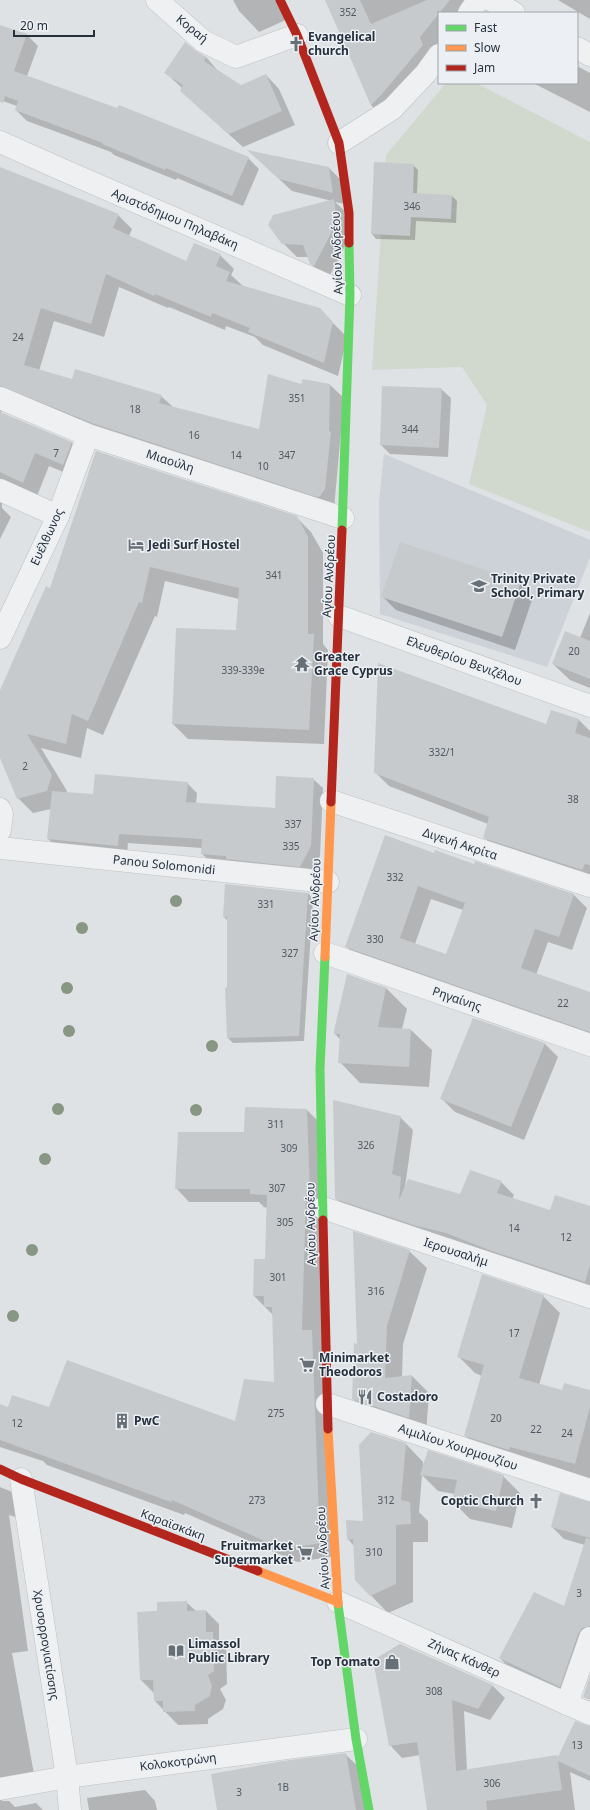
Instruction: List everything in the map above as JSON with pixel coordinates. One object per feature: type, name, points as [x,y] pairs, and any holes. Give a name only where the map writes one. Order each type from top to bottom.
[{"type":"street","name":"Κοραή","points":[[157,0],[203,41],[236,57],[297,35]]},
{"type":"street","name":"Αγίου Ανδρέου","points":[[280,0],[297,35],[339,143],[349,213],[350,295],[343,518],[320,1069],[327,1404],[338,1602],[356,1739],[369,1810]]},
{"type":"street","points":[[470,12],[478,0]]},
{"type":"street","points":[[491,0],[512,12]]},
{"type":"street","points":[[578,49],[590,55]]},
{"type":"street","points":[[339,143],[392,110],[426,73],[438,56]]},
{"type":"street","name":"Αριστόδημου Πηλαβάκη","points":[[0,142],[350,295]]},
{"type":"street","name":"Μιαούλη","points":[[0,398],[88,434],[343,518]]},
{"type":"street","name":"Ευέλθωνος","points":[[0,638],[58,516],[88,434]]},
{"type":"street","points":[[0,490],[58,516]]},
{"type":"street","name":"Ελευθερίου Βενιζέλου","points":[[339,616],[590,706]]},
{"type":"street","name":"Διγενή Ακρίτα","points":[[331,801],[590,886]]},
{"type":"street","points":[[0,809],[2,814],[0,830]]},
{"type":"street","name":"Panou Solomonidi","points":[[0,848],[328,882]]},
{"type":"street","name":"Ρηγαίνης","points":[[325,953],[590,1044]]},
{"type":"street","name":"Ιερουσαλήμ","points":[[323,1208],[590,1297]]},
{"type":"street","name":"Αιμιλίου Χουρμουζίου","points":[[327,1404],[590,1490]]},
{"type":"street","name":"Καραϊσκάκη","points":[[0,1469],[21,1479],[338,1602]]},
{"type":"street","name":"Χρυσορρογιατίσσης","points":[[21,1479],[67,1777],[70,1810]]},
{"type":"street","name":"Ζήνας Κάνθερ","points":[[338,1602],[590,1714]]},
{"type":"street","points":[[567,1704],[590,1638]]},
{"type":"street","name":"Κολοκοτρώνη","points":[[0,1789],[67,1777],[356,1739]]},
{"type":"shaded area","points":[[445,84],[478,84],[590,142],[590,532],[469,484],[487,405],[462,367],[372,370],[386,155]]},
{"type":"shaded area","name":"Trinity Private School, Primary","points":[[384,454],[590,540],[590,557],[547,667],[380,614],[379,501]]},
{"type":"building","points":[[325,0],[360,0],[371,24],[427,0],[450,0],[440,12],[438,12],[438,15],[420,37],[423,45],[371,105]]},
{"type":"building","points":[[0,25],[27,34],[14,71],[117,108],[119,105],[249,157],[232,196],[166,168],[165,170],[102,144],[103,143],[15,110],[18,101],[5,96],[3,103],[0,102]]},
{"type":"building","points":[[185,42],[206,57],[204,61],[241,85],[266,74],[282,111],[229,134],[180,91],[183,85],[164,73]]},
{"type":"building","points":[[247,150],[329,167],[333,193],[279,179]]},
{"type":"building","points":[[374,162],[414,164],[413,193],[452,195],[451,219],[411,217],[410,236],[371,234]]},
{"type":"building","points":[[0,167],[119,214],[113,228],[186,261],[194,243],[221,254],[216,266],[230,272],[226,281],[320,308],[333,322],[324,363],[248,332],[250,328],[212,313],[211,317],[155,294],[154,296],[106,274],[91,324],[41,308],[24,365],[72,379],[75,369],[162,395],[159,403],[259,429],[268,374],[301,384],[303,379],[330,384],[329,431],[331,432],[325,489],[320,496],[317,497],[92,423],[0,386]]},
{"type":"building","points":[[334,199],[337,222],[314,266],[310,264],[303,245],[282,244],[268,225],[273,215]]},
{"type":"building","points":[[382,386],[442,388],[439,448],[380,445]]},
{"type":"building","points":[[0,412],[72,442],[63,465],[35,453],[23,483],[0,472]]},
{"type":"building","points":[[96,451],[297,516],[308,537],[308,634],[314,634],[309,730],[172,724],[176,628],[236,630],[239,588],[150,567],[142,603],[139,602],[88,721],[72,714],[66,744],[27,734],[52,775],[47,791],[17,799],[0,758],[0,690],[46,586],[50,588]]},
{"type":"building","points":[[400,542],[521,582],[502,637],[381,597]]},
{"type":"building","points":[[565,631],[590,641],[590,679],[552,664]]},
{"type":"building","points":[[378,663],[546,724],[551,710],[579,719],[575,733],[590,738],[590,865],[585,864],[582,870],[483,838],[489,817],[374,773]]},
{"type":"building","points":[[95,774],[188,782],[186,802],[275,808],[276,776],[314,778],[311,846],[300,867],[226,859],[226,856],[201,854],[202,839],[119,834],[118,846],[47,839],[52,791],[93,794]]},
{"type":"building","points":[[385,835],[434,853],[435,850],[474,864],[475,861],[574,894],[559,937],[535,929],[521,968],[590,992],[590,1032],[345,947]],"holes":[[[418,886],[465,903],[446,954],[400,938]]]},
{"type":"building","points":[[225,884],[308,893],[299,1036],[227,1038],[225,988],[227,987],[227,917],[223,917]]},
{"type":"building","points":[[347,974],[386,988],[378,1027],[411,1029],[409,1067],[338,1063],[340,1034],[334,1034],[334,1031]]},
{"type":"building","points":[[473,1018],[545,1043],[511,1127],[440,1099]]},
{"type":"building","points":[[333,1100],[401,1116],[392,1174],[401,1177],[399,1200],[408,1179],[460,1194],[470,1170],[502,1181],[497,1193],[550,1210],[555,1195],[590,1206],[590,1265],[585,1282],[489,1250],[446,1233],[417,1226],[335,1199]]},
{"type":"building","points":[[245,1107],[307,1109],[310,1194],[306,1193],[302,1330],[312,1330],[319,1518],[321,1518],[322,1543],[283,1549],[172,1500],[171,1502],[0,1440],[0,1404],[8,1407],[12,1395],[49,1407],[67,1360],[235,1421],[244,1379],[274,1382],[272,1307],[264,1307],[264,1296],[253,1296],[254,1259],[265,1259],[267,1195],[250,1194],[250,1189],[175,1189],[178,1132],[244,1132]]},
{"type":"building","points":[[353,1231],[410,1250],[387,1326],[385,1378],[412,1375],[409,1418],[352,1399],[354,1343],[357,1344]]},
{"type":"building","points":[[482,1274],[544,1295],[519,1378],[562,1390],[564,1383],[590,1390],[590,1407],[575,1464],[510,1447],[509,1450],[464,1436],[484,1365],[457,1357]]},
{"type":"building","points":[[371,1432],[406,1443],[401,1500],[410,1502],[411,1524],[396,1525],[396,1584],[370,1596],[355,1580],[353,1539],[347,1540],[346,1520],[363,1521],[359,1445]]},
{"type":"building","points":[[428,1450],[504,1475],[496,1511],[452,1502],[457,1480],[420,1475]]},
{"type":"building","points":[[560,1493],[590,1502],[590,1538],[551,1527]]},
{"type":"building","points":[[586,1538],[590,1539],[590,1626],[582,1628],[578,1634],[560,1687],[499,1658],[534,1592],[564,1606]]},
{"type":"building","name":"Limassol Public Library","points":[[187,1601],[187,1611],[206,1610],[206,1632],[213,1632],[214,1671],[208,1675],[212,1686],[210,1696],[195,1705],[195,1711],[163,1712],[163,1701],[154,1701],[153,1680],[140,1680],[137,1612],[157,1611],[157,1602]]},
{"type":"building","points":[[400,1644],[493,1685],[478,1709],[452,1700],[456,1771],[557,1755],[558,1757],[575,1721],[590,1726],[590,1776],[558,1761],[562,1790],[486,1801],[487,1810],[427,1810],[417,1742],[389,1746],[373,1660]]},
{"type":"building","points":[[590,1676],[590,1700],[583,1697]]},
{"type":"building","points":[[346,1753],[356,1810],[217,1810],[211,1774],[283,1761]]},
{"type":"traffic: fast","points":[[342,530],[350,295],[349,243]]},
{"type":"traffic: fast","points":[[323,1220],[320,1069],[325,957]]},
{"type":"traffic: fast","points":[[338,1604],[356,1739],[369,1810]]},
{"type":"traffic: slow","points":[[325,957],[331,802]]},
{"type":"traffic: slow","points":[[328,1429],[338,1604]]},
{"type":"traffic: slow","points":[[258,1571],[338,1602]]},
{"type":"traffic: jam","points":[[280,0],[297,35],[339,143],[349,213],[349,243]]},
{"type":"traffic: jam","points":[[331,802],[342,530]]},
{"type":"traffic: jam","points":[[323,1220],[328,1429]]},
{"type":"traffic: jam","points":[[0,1469],[21,1479],[258,1571]]},
{"type":"place","name":"Evangelical church","points":[[296,44]]},
{"type":"place","name":"Jedi Surf Hostel","points":[[136,545]]},
{"type":"place","name":"Trinity Private School, Primary","points":[[479,586]]},
{"type":"place","name":"Greater Grace Cyprus","points":[[302,664]]},
{"type":"place","name":"Minimarket Theodoros","points":[[307,1365]]},
{"type":"place","name":"Costadoro","points":[[365,1397]]},
{"type":"place","name":"PwC","points":[[122,1421]]},
{"type":"place","name":"Coptic Church","points":[[536,1501]]},
{"type":"place","name":"Fruitmarket Supermarket","points":[[305,1553]]},
{"type":"place","name":"Limassol Public Library","points":[[176,1651]]},
{"type":"place","name":"Top Tomato","points":[[392,1662]]}]
